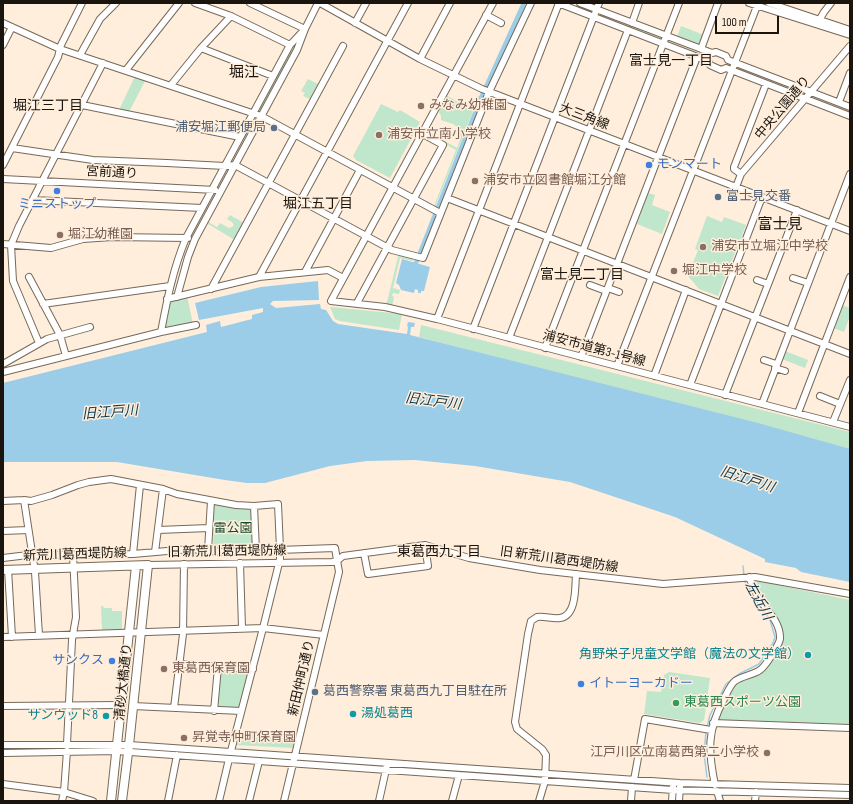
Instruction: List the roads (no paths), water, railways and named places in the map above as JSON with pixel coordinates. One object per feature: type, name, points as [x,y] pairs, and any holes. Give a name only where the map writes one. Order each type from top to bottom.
[{"type":"main road","name":"新荒川葛西堤防線","points":[[6,570],[148,565]]},
{"type":"main road","name":"清砂大橋通り","points":[[122,801],[148,565]]},
{"type":"main road","name":"清砂大橋通り","points":[[111,801],[136,566]]},
{"type":"street","points":[[3,165],[58,57],[60,49],[82,3]]},
{"type":"street","points":[[80,55],[100,19],[116,3]]},
{"type":"street","points":[[126,70],[179,3]]},
{"type":"street","points":[[195,3],[231,16],[290,45]]},
{"type":"street","points":[[250,3],[305,28]]},
{"type":"street","points":[[177,297],[188,257],[195,239],[297,50],[305,28],[319,3]]},
{"type":"street","name":"大三角線","points":[[319,3],[420,59],[486,91],[850,231]]},
{"type":"street","points":[[355,23],[366,3]]},
{"type":"street","points":[[259,277],[408,3]]},
{"type":"street","points":[[420,59],[450,3]]},
{"type":"street","points":[[167,299],[259,277],[328,270],[343,278],[493,3]]},
{"type":"street","points":[[12,148],[93,160],[225,166],[235,165],[392,250],[422,258],[447,198],[486,91],[530,3]]},
{"type":"street","points":[[437,319],[521,104],[558,3],[708,61],[710,65],[721,70],[726,68],[732,70],[850,116]]},
{"type":"street","points":[[580,3],[598,6],[632,23],[712,54],[716,52],[726,56],[728,60],[734,63],[850,107]]},
{"type":"street","points":[[632,23],[639,3]]},
{"type":"street","points":[[545,348],[678,3]]},
{"type":"street","points":[[701,49],[718,3]]},
{"type":"street","points":[[749,3],[850,36]]},
{"type":"street","points":[[769,3],[850,30]]},
{"type":"street","points":[[820,19],[831,3]]},
{"type":"street","points":[[473,329],[598,6]]},
{"type":"street","points":[[617,366],[757,6]]},
{"type":"street","points":[[486,15],[501,23]]},
{"type":"street","points":[[171,85],[201,48],[231,16]]},
{"type":"street","points":[[3,23],[60,49],[261,116],[440,213]]},
{"type":"street","points":[[3,44],[12,28]]},
{"type":"street","points":[[161,332],[175,265],[186,238],[290,45],[305,28]]},
{"type":"street","points":[[509,338],[628,30]]},
{"type":"street","points":[[210,289],[343,46]]},
{"type":"street","name":"中央公園通り","points":[[736,187],[741,174],[850,46]]},
{"type":"street","points":[[201,48],[273,76]]},
{"type":"street","points":[[581,357],[697,57]]},
{"type":"street","points":[[39,343],[13,281],[12,245],[33,200],[103,63]]},
{"type":"street","points":[[838,102],[850,73]]},
{"type":"street","points":[[741,174],[734,169],[734,167],[766,84]]},
{"type":"street","points":[[82,105],[240,137]]},
{"type":"street","points":[[357,303],[443,145],[422,133]]},
{"type":"street","points":[[305,272],[360,170]]},
{"type":"street","points":[[762,404],[850,174]]},
{"type":"street","name":"宮前通り","points":[[3,179],[221,190]]},
{"type":"street","points":[[690,385],[762,197]]},
{"type":"street","points":[[447,198],[850,354]]},
{"type":"street","points":[[33,200],[202,208]]},
{"type":"street","points":[[725,395],[797,210]]},
{"type":"street","points":[[3,244],[51,248],[83,239],[112,237],[195,239]]},
{"type":"street","points":[[29,277],[60,335],[66,356]]},
{"type":"street","points":[[798,413],[850,277]]},
{"type":"street","name":"浦安市道第3-1号線","points":[[343,278],[331,301],[357,303],[437,319],[850,427]]},
{"type":"street","points":[[793,278],[808,283]]},
{"type":"street","points":[[757,280],[768,284]]},
{"type":"street","points":[[590,285],[619,292]]},
{"type":"street","points":[[43,304],[170,286]]},
{"type":"street","points":[[654,376],[686,290]]},
{"type":"street","points":[[3,370],[196,325]]},
{"type":"street","points":[[3,364],[39,343],[60,335],[90,327]]},
{"type":"street","points":[[764,360],[785,371]]},
{"type":"street","points":[[833,422],[850,380]]},
{"type":"street","points":[[820,396],[840,404]]},
{"type":"street","points":[[3,501],[32,501],[78,485],[111,479],[163,488],[178,494],[211,501],[254,506],[278,504],[280,549],[279,562],[231,751]]},
{"type":"street","points":[[133,554],[140,485]]},
{"type":"street","points":[[155,552],[163,488]]},
{"type":"street","points":[[24,500],[34,568],[39,635]]},
{"type":"street","points":[[211,501],[209,528],[212,563]]},
{"type":"street","points":[[254,506],[256,551]]},
{"type":"street","points":[[158,530],[209,528]]},
{"type":"street","points":[[3,531],[28,530]]},
{"type":"street","points":[[364,553],[368,574],[428,566],[425,545]]},
{"type":"street","name":"旧 新荒川葛西堤防線","points":[[148,565],[337,561],[343,556],[425,545],[469,558],[540,570],[663,584],[758,577],[850,594]]},
{"type":"street","points":[[3,558],[32,555],[133,554],[190,549],[256,551],[335,548],[337,561]]},
{"type":"street","points":[[67,744],[73,634],[76,617],[73,555]]},
{"type":"street","name":"新田仲町通り","points":[[284,801],[339,572],[337,561]]},
{"type":"street","points":[[240,563],[242,628]]},
{"type":"street","points":[[174,708],[183,630],[184,564]]},
{"type":"street","points":[[6,570],[12,637]]},
{"type":"street","points":[[539,801],[546,774],[547,759],[545,752],[518,729],[515,722],[528,634],[531,621],[537,617],[560,618],[572,609],[576,574]]},
{"type":"street","points":[[715,785],[709,754],[711,730],[716,713],[735,681],[761,670],[778,645],[780,639],[775,621],[759,598],[749,577]]},
{"type":"street","points":[[3,608],[10,607]]},
{"type":"street","points":[[3,637],[242,628],[263,628],[324,634]]},
{"type":"street","points":[[180,664],[253,669]]},
{"type":"street","points":[[214,711],[218,666]]},
{"type":"street","points":[[3,706],[121,705]]},
{"type":"street","points":[[133,706],[241,712]]},
{"type":"street","points":[[634,780],[644,719],[711,730]]},
{"type":"street","points":[[713,723],[850,728]]},
{"type":"street","points":[[3,745],[67,744],[117,748]]},
{"type":"street","points":[[3,752],[67,751],[117,748],[129,748],[231,751],[295,756],[387,766],[459,775],[676,790],[756,792],[834,798],[850,795],[850,789],[715,785],[546,774],[387,766],[293,763],[177,755],[129,748]]},
{"type":"street","points":[[62,801],[67,751]]},
{"type":"street","points":[[168,801],[177,755]]},
{"type":"street","points":[[219,801],[229,759]]},
{"type":"street","points":[[249,801],[259,760]]},
{"type":"street","points":[[380,801],[387,766]]},
{"type":"street","points":[[452,801],[459,775]]},
{"type":"street","points":[[676,782],[678,801]]},
{"type":"street","points":[[3,784],[64,792],[93,801]]},
{"type":"street","points":[[631,801],[632,787]]},
{"type":"street","points":[[672,801],[676,790]]},
{"type":"street","points":[[717,791],[720,801]]},
{"type":"street","points":[[755,801],[756,792]]},
{"type":"street","points":[[794,801],[795,794]]},
{"type":"water","points":[[402,259],[430,267],[424,291],[421,291],[421,293],[418,293],[418,290],[415,289],[414,293],[401,290],[399,285],[396,283]]},
{"type":"water","name":"旧江戸川","points":[[318,281],[319,300],[273,301],[270,304],[276,308],[320,304],[321,309],[326,310],[333,321],[338,324],[407,334],[408,322],[415,323],[414,327],[411,327],[410,335],[758,423],[850,449],[850,582],[801,572],[796,568],[765,562],[765,559],[675,517],[570,482],[475,466],[415,460],[367,461],[330,466],[265,483],[247,483],[117,462],[3,462],[3,383],[207,332],[206,325],[220,321],[221,327],[252,319],[252,315],[263,312],[263,308],[199,320],[195,303],[261,287]]},
{"type":"waterway","points":[[416,263],[481,98],[524,3]]},
{"type":"waterway","name":"左近川","points":[[743,566],[744,576]]},
{"type":"waterway","name":"左近川","points":[[707,728],[710,715],[726,684],[739,674],[759,664],[773,643],[775,637],[770,620],[751,595],[744,580]]},
{"type":"waterway","name":"左近川","points":[[706,732],[704,754],[707,777]]},
{"type":"place","name":"みなみ幼稚園","points":[[421,106]]},
{"type":"place","name":"浦安堀江郵便局","points":[[274,128]]},
{"type":"place","name":"浦安市立南小学校","points":[[379,135]]},
{"type":"place","name":"モンマート","points":[[649,165]]},
{"type":"place","name":"浦安市立図書館堀江分館","points":[[475,181]]},
{"type":"place","name":"ミニストップ","points":[[57,191]]},
{"type":"place","name":"富士見交番","points":[[718,197]]},
{"type":"place","name":"堀江幼稚園","points":[[60,235]]},
{"type":"place","name":"浦安市立堀江中学校","points":[[703,247]]},
{"type":"place","name":"堀江中学校","points":[[674,271]]},
{"type":"place","name":"角野栄子児童文学館（魔法の文学館）","points":[[808,655]]},
{"type":"place","name":"サンクス","points":[[112,661]]},
{"type":"place","name":"東葛西保育園","points":[[164,669]]},
{"type":"place","name":"イトーヨーカドー","points":[[581,684]]},
{"type":"place","name":"葛西警察署 東葛西九丁目駐在所","points":[[315,692]]},
{"type":"place","name":"東葛西スポーツ公園","points":[[676,703]]},
{"type":"place","name":"湯処葛西","points":[[353,714]]},
{"type":"place","name":"サンウッド8","points":[[106,716]]},
{"type":"place","name":"昇覚寺仲町保育園","points":[[184,738]]},
{"type":"place","name":"江戸川区立南葛西第二小学校","points":[[767,753]]},
{"type":"district","name":"富士見一丁目","points":[[671,61]]},
{"type":"district","name":"堀江","points":[[244,73]]},
{"type":"district","name":"堀江三丁目","points":[[48,106]]},
{"type":"district","name":"堀江五丁目","points":[[318,204]]},
{"type":"district","name":"富士見","points":[[780,225]]},
{"type":"district","name":"富士見二丁目","points":[[582,275]]},
{"type":"district","name":"東葛西九丁目","points":[[439,552]]},
{"type":"park label","name":"雷公園","points":[[233,529]]}]
